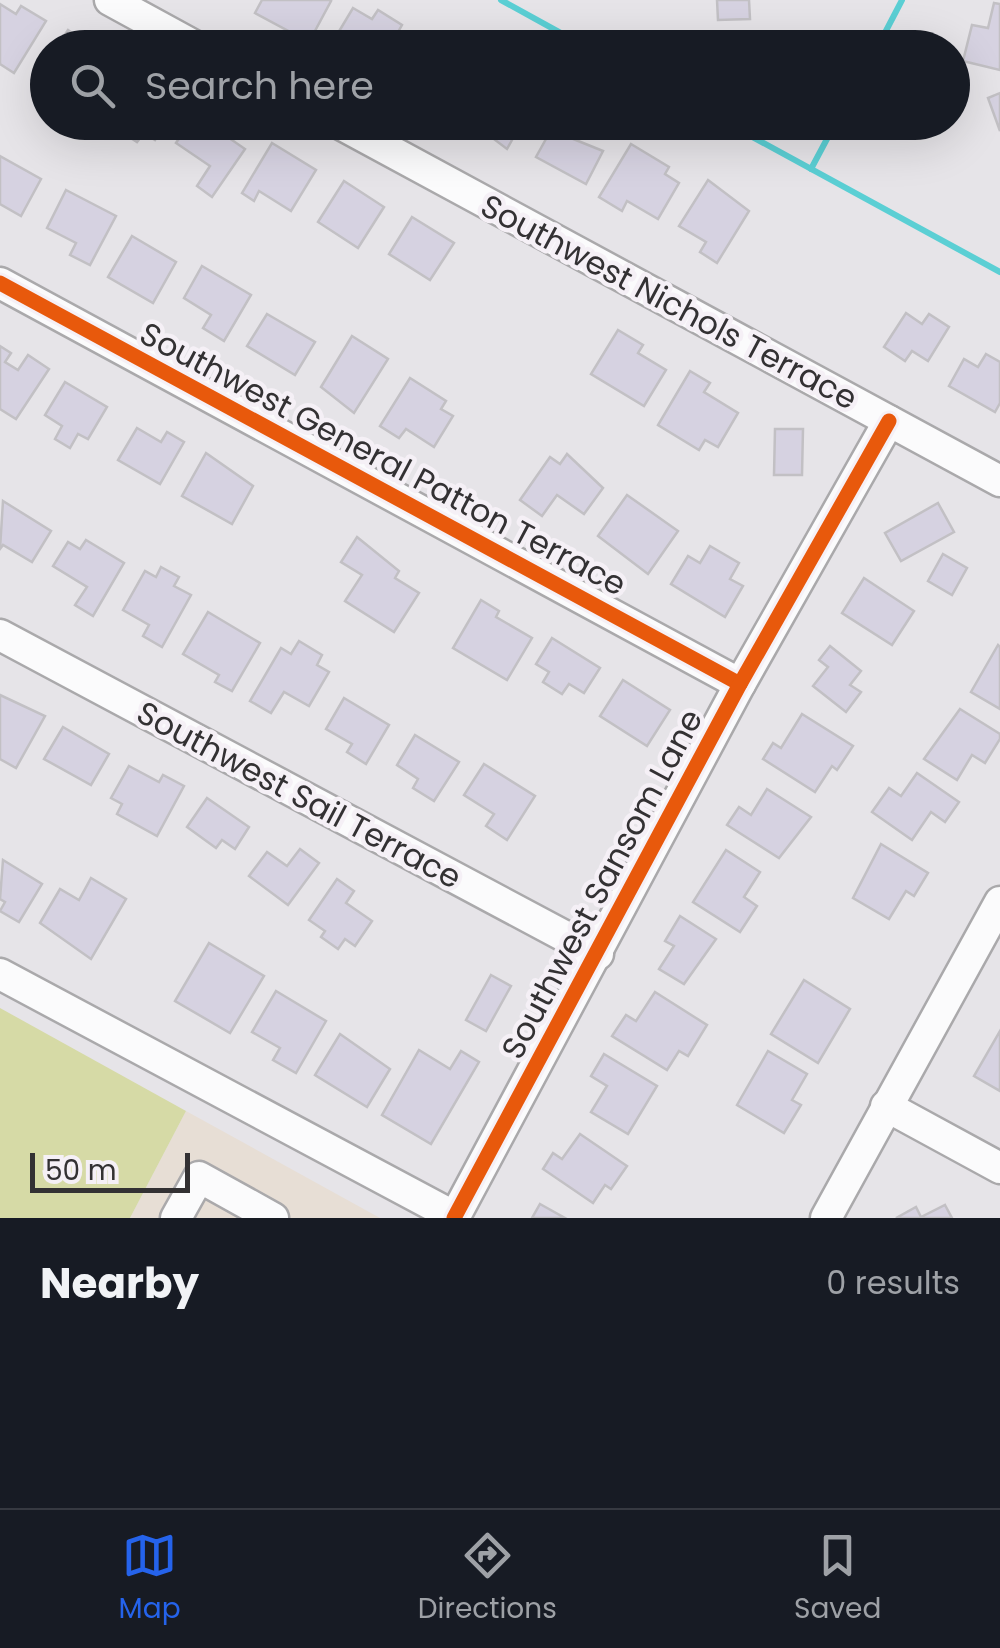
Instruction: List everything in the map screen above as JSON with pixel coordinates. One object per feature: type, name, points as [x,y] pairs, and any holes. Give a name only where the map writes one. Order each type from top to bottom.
[{"type":"street","points":[[110,0],[165,30]]},
{"type":"street","name":"Southwest Nichols Terrace","points":[[370,140],[1000,481]]},
{"type":"street","name":"Southwest General Patton Terrace","points":[[0,284],[740,684]]},
{"type":"street","name":"Southwest Sansom Lane","points":[[454,1218],[740,684],[888,420]]},
{"type":"street","name":"Southwest Sail Terrace","points":[[0,636],[598,954]]},
{"type":"street","points":[[826,1218],[1000,902]]},
{"type":"street","points":[[0,974],[454,1218]]},
{"type":"street","points":[[886,1106],[1000,1168]]},
{"type":"street","points":[[176,1218],[199,1177],[273,1218]]},
{"type":"shaded area","points":[[186,1111],[380,1218],[130,1218]]},
{"type":"green space","points":[[0,1008],[186,1111],[130,1218],[0,1218]]},
{"type":"building","points":[[262,0],[331,1],[315,30],[287,30],[255,13]]},
{"type":"building","points":[[717,0],[749,0],[750,19],[718,20]]},
{"type":"building","points":[[994,3],[1000,4],[1000,70],[970,63],[972,25],[988,28]]},
{"type":"building","points":[[0,4],[16,14],[21,6],[46,21],[40,30],[30,30],[30,47],[14,73],[0,64]]},
{"type":"building","points":[[353,8],[372,19],[378,10],[402,25],[399,30],[340,30]]},
{"type":"building","points":[[1000,93],[1000,131],[988,98]]},
{"type":"building","points":[[232,140],[245,149],[212,197],[197,186],[210,166],[176,143]]},
{"type":"building","points":[[495,140],[512,140],[507,149]]},
{"type":"building","points":[[545,140],[576,140],[603,151],[586,184],[536,157]]},
{"type":"building","points":[[272,143],[316,170],[291,211],[259,191],[254,201],[242,193]]},
{"type":"building","points":[[631,144],[669,167],[665,174],[679,183],[658,219],[627,201],[622,211],[599,197]]},
{"type":"building","points":[[0,156],[41,179],[21,216],[0,204]]},
{"type":"building","points":[[708,180],[749,211],[717,263],[700,252],[706,242],[679,226]]},
{"type":"building","points":[[344,181],[384,207],[358,248],[318,222]]},
{"type":"building","points":[[66,190],[116,216],[90,265],[70,255],[76,243],[47,228]]},
{"type":"building","points":[[412,217],[454,243],[430,280],[389,254]]},
{"type":"building","points":[[132,236],[176,262],[153,303],[108,277]]},
{"type":"building","points":[[202,266],[251,295],[224,341],[203,328],[211,315],[184,298]]},
{"type":"building","points":[[906,313],[922,324],[929,314],[949,327],[928,361],[912,351],[905,361],[884,347]]},
{"type":"building","points":[[267,314],[315,342],[295,375],[247,346]]},
{"type":"building","points":[[618,330],[643,345],[638,353],[666,370],[644,406],[591,374]]},
{"type":"building","points":[[352,336],[388,359],[354,413],[321,387]]},
{"type":"building","points":[[0,346],[11,353],[5,362],[18,370],[28,355],[49,369],[16,419],[0,409]]},
{"type":"building","points":[[986,354],[1000,362],[1000,403],[995,412],[949,386],[964,359],[978,367]]},
{"type":"building","points":[[690,371],[710,383],[704,392],[738,413],[718,447],[705,440],[699,450],[658,425]]},
{"type":"building","points":[[410,378],[446,401],[441,409],[453,416],[434,447],[406,429],[399,438],[380,426]]},
{"type":"building","points":[[65,382],[107,407],[88,439],[78,434],[70,448],[55,439],[62,426],[45,415]]},
{"type":"building","points":[[137,428],[161,442],[167,432],[184,442],[160,484],[118,460]]},
{"type":"building","points":[[775,429],[803,429],[802,475],[774,475]]},
{"type":"building","points":[[206,453],[253,486],[232,524],[182,496]]},
{"type":"building","points":[[567,454],[603,488],[584,514],[557,495],[542,516],[520,500],[550,457],[560,464]]},
{"type":"building","points":[[627,495],[678,531],[648,574],[598,536]]},
{"type":"building","points":[[3,501],[51,531],[32,562],[3,545],[0,549]]},
{"type":"building","points":[[938,503],[954,532],[901,561],[885,533]]},
{"type":"building","points":[[357,537],[399,571],[395,578],[419,593],[394,632],[345,601],[362,575],[341,562]]},
{"type":"building","points":[[86,540],[124,563],[93,616],[75,605],[87,587],[53,566],[68,542],[80,549]]},
{"type":"building","points":[[710,546],[739,563],[730,579],[743,586],[725,617],[671,584],[688,556],[700,563]]},
{"type":"building","points":[[943,554],[967,568],[952,595],[928,581]]},
{"type":"building","points":[[161,567],[179,577],[174,586],[191,595],[162,647],[143,636],[149,625],[123,610],[145,571],[156,577]]},
{"type":"building","points":[[864,578],[914,611],[892,645],[842,613]]},
{"type":"building","points":[[481,600],[499,611],[496,617],[532,638],[507,680],[453,648]]},
{"type":"building","points":[[208,612],[260,643],[232,691],[215,682],[219,675],[183,654]]},
{"type":"building","points":[[552,638],[600,668],[584,693],[569,684],[562,694],[543,682],[549,672],[536,664]]},
{"type":"building","points":[[299,641],[322,655],[317,665],[329,672],[309,706],[284,692],[271,713],[250,701],[281,648],[291,654]]},
{"type":"building","points":[[830,646],[861,671],[850,685],[861,692],[846,712],[813,686],[828,667],[819,660]]},
{"type":"building","points":[[1000,647],[1000,709],[971,692]]},
{"type":"building","points":[[623,680],[670,710],[647,746],[600,716]]},
{"type":"building","points":[[0,695],[45,716],[16,768],[0,759]]},
{"type":"building","points":[[344,698],[389,725],[366,764],[347,752],[352,744],[326,729]]},
{"type":"building","points":[[960,709],[1000,734],[1000,739],[985,763],[972,755],[957,780],[924,759]]},
{"type":"building","points":[[802,714],[853,746],[837,770],[832,766],[815,792],[763,759],[773,743],[781,748]]},
{"type":"building","points":[[63,727],[109,754],[91,785],[44,759]]},
{"type":"building","points":[[415,735],[459,762],[434,801],[413,788],[418,779],[397,765]]},
{"type":"building","points":[[484,764],[535,796],[507,840],[486,826],[494,814],[464,795]]},
{"type":"building","points":[[129,766],[159,782],[163,775],[184,786],[157,836],[117,814],[122,804],[111,798]]},
{"type":"building","points":[[917,773],[959,802],[945,822],[931,812],[912,840],[872,812],[889,788],[901,796]]},
{"type":"building","points":[[767,789],[811,817],[779,858],[727,825],[739,807],[751,815]]},
{"type":"building","points":[[207,798],[249,827],[235,849],[222,840],[216,848],[187,827]]},
{"type":"building","points":[[881,844],[928,873],[914,896],[906,891],[889,919],[853,898]]},
{"type":"building","points":[[300,849],[319,863],[288,905],[249,876],[267,852],[287,866]]},
{"type":"building","points":[[726,850],[760,872],[744,897],[757,906],[740,932],[693,902]]},
{"type":"building","points":[[3,860],[42,884],[19,922],[0,911],[5,902],[0,899]]},
{"type":"building","points":[[91,878],[126,899],[91,959],[40,923],[60,889],[79,900]]},
{"type":"building","points":[[337,879],[354,891],[346,903],[372,921],[355,946],[345,939],[338,949],[321,937],[325,931],[309,920]]},
{"type":"building","points":[[680,916],[716,939],[684,984],[659,969],[674,946],[665,941]]},
{"type":"building","points":[[209,943],[264,976],[230,1033],[175,1001]]},
{"type":"building","points":[[491,975],[511,986],[486,1031],[466,1020]]},
{"type":"building","points":[[804,980],[850,1009],[818,1063],[771,1034]]},
{"type":"building","points":[[276,991],[326,1021],[296,1073],[273,1060],[280,1048],[252,1032]]},
{"type":"building","points":[[655,992],[707,1025],[688,1056],[679,1051],[667,1070],[612,1036],[626,1015],[636,1021]]},
{"type":"building","points":[[1000,1031],[1000,1091],[974,1076]]},
{"type":"building","points":[[340,1034],[390,1069],[367,1107],[315,1075]]},
{"type":"building","points":[[419,1050],[450,1069],[461,1051],[479,1062],[431,1144],[382,1115]]},
{"type":"building","points":[[768,1051],[807,1074],[792,1100],[801,1105],[784,1133],[737,1105]]},
{"type":"building","points":[[604,1054],[657,1086],[628,1134],[591,1112],[607,1086],[591,1076]]},
{"type":"building","points":[[580,1134],[627,1166],[611,1189],[605,1185],[593,1203],[543,1169],[553,1153],[562,1159]]},
{"type":"building","points":[[540,1204],[565,1218],[532,1218]]},
{"type":"building","points":[[945,1205],[952,1218],[896,1218],[916,1207],[921,1217]]},
{"type":"waterway","points":[[501,0],[555,30]]},
{"type":"waterway","points":[[886,30],[902,0]]},
{"type":"waterway","points":[[758,140],[1000,272]]},
{"type":"waterway","points":[[811,169],[826,140]]},
{"type":"cycle path","points":[[0,283],[740,684]]},
{"type":"cycle path","points":[[454,1218],[740,684],[889,421]]}]
